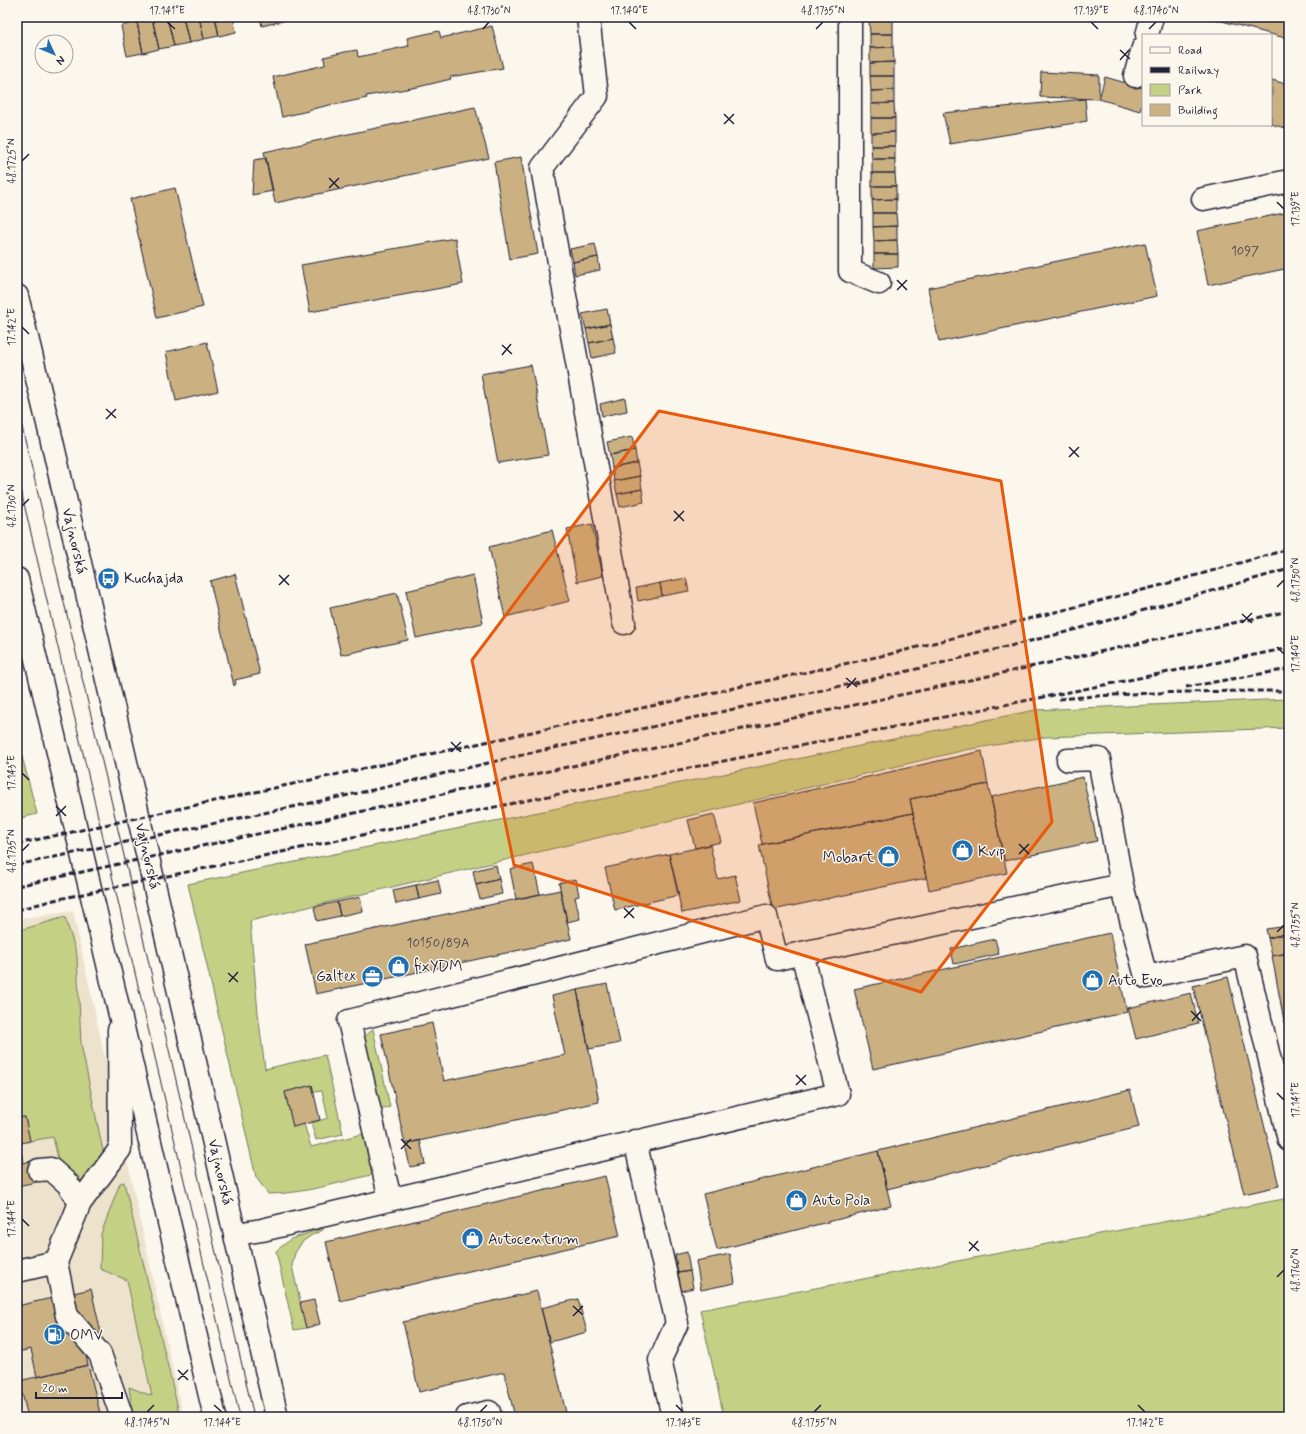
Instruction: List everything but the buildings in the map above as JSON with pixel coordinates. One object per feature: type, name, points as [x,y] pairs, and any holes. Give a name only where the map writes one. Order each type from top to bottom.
[{"type":"main road","points":[[588,17],[597,96],[542,168],[624,623]]},
{"type":"main road","points":[[850,17],[850,271],[879,283]]},
{"type":"main road","points":[[1147,34],[1152,17]]},
{"type":"main road","points":[[1135,76],[1142,52]]},
{"type":"main road","points":[[1202,199],[1289,181]]},
{"type":"main road","name":"Vajnorská","points":[[17,296],[50,431],[277,1417]]},
{"type":"main road","points":[[17,579],[215,1417]]},
{"type":"main road","points":[[1068,760],[1099,759],[1122,885],[1146,977],[1245,956],[1289,1140]]},
{"type":"main road","points":[[390,1199],[349,1021],[766,916],[777,959],[1122,885]]},
{"type":"main road","points":[[236,1234],[262,1230],[838,1094],[802,953]]},
{"type":"main road","points":[[119,1013],[120,1149],[80,1203],[56,1262],[67,1316],[100,1354],[122,1417]]},
{"type":"main road","points":[[635,1141],[677,1323],[660,1360],[672,1417]]},
{"type":"main road","points":[[39,1170],[51,1169],[68,1184],[80,1203]]},
{"type":"main road","points":[[17,1271],[56,1262]]},
{"type":"main road","points":[[467,1417],[489,1412]]},
{"type":"highlighted area","points":[[659,411],[1001,481],[1052,822],[921,992],[514,865],[472,660]]},
{"type":"shaded area","points":[[73,911],[183,1417],[17,1417],[17,919]]},
{"type":"green space","points":[[1289,699],[1289,728],[1045,737],[965,750],[250,921],[258,1013],[265,1069],[325,1055],[343,1134],[316,1140],[311,1123],[328,1118],[322,1091],[314,1092],[312,1085],[285,1092],[293,1126],[304,1124],[311,1147],[366,1133],[375,1174],[308,1190],[268,1194],[256,1177],[188,884],[1035,710]]},
{"type":"green space","points":[[17,737],[37,814],[17,819]]},
{"type":"green space","points":[[65,917],[77,955],[81,1044],[104,1156],[81,1182],[77,1181],[66,1167],[59,1163],[53,1137],[30,1141],[25,1117],[17,1118],[17,931]]},
{"type":"green space","points":[[373,1029],[390,1107],[377,1111],[364,1038]]},
{"type":"green space","points":[[124,1182],[180,1417],[133,1417],[129,1387],[152,1396],[127,1280],[100,1269],[101,1234],[120,1183]]},
{"type":"green space","points":[[1289,1198],[1289,1417],[724,1417],[700,1310]]},
{"type":"green space","points":[[323,1228],[323,1230],[302,1242],[295,1253],[292,1266],[306,1328],[294,1330],[276,1251],[291,1239]]},
{"type":"tram line","points":[[17,406],[106,778],[254,1417]]},
{"type":"tram line","points":[[17,474],[240,1417]]},
{"type":"railway","points":[[17,844],[890,654],[1162,585],[1289,549]]},
{"type":"railway","points":[[17,865],[382,788],[535,752],[892,675],[1067,632],[1289,569]]},
{"type":"railway","points":[[17,886],[1289,611]]},
{"type":"railway","points":[[17,910],[54,900],[514,803],[1289,648]]},
{"type":"railway","points":[[1186,687],[1289,669]]},
{"type":"railway","points":[[1059,699],[1174,692],[1289,691]]},
{"type":"place","name":"Kuchajda","points":[[108,578]]},
{"type":"place","name":"Kvip","points":[[963,851]]},
{"type":"place","name":"Mobart","points":[[889,857]]},
{"type":"place","name":"fixYDM","points":[[399,966]]},
{"type":"place","name":"Galtex","points":[[372,976]]},
{"type":"place","name":"Auto Evo","points":[[1093,980]]},
{"type":"place","name":"Auto Pola","points":[[797,1200]]},
{"type":"place","name":"Autocentrum","points":[[473,1239]]},
{"type":"place","name":"OMV","points":[[54,1335]]}]
